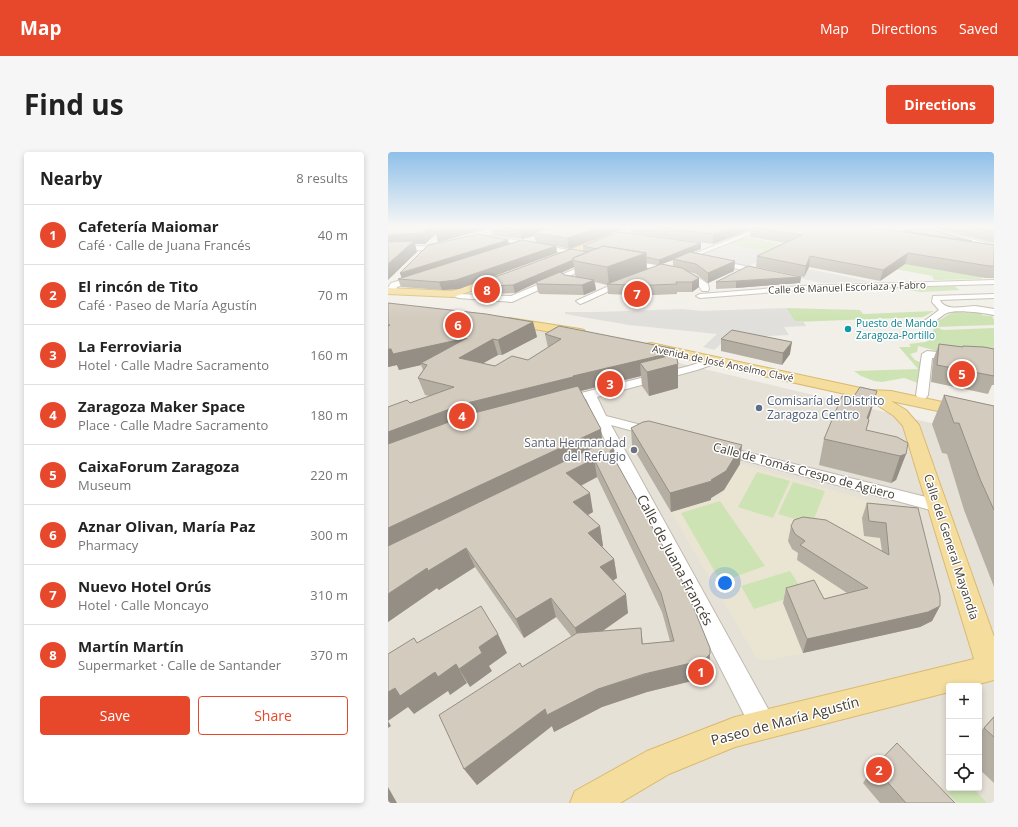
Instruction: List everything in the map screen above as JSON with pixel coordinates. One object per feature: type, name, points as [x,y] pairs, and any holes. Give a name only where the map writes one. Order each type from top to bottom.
[{"type":"main road","points":[[541,263],[557,257]]},
{"type":"main road","points":[[437,305],[471,289],[513,274]]},
{"type":"main road","points":[[389,290],[406,293],[442,295],[459,294]]},
{"type":"main road","points":[[406,293],[413,296],[415,302]]},
{"type":"main road","points":[[497,321],[594,335]]},
{"type":"main road","name":"Avenida de José Anselmo Clavé","points":[[641,345],[870,395],[891,396],[994,418]]},
{"type":"main road","name":"Avenida de José Anselmo Clavé","points":[[870,395],[895,410],[911,425]]},
{"type":"main road","points":[[911,425],[918,418],[929,413],[955,410]]},
{"type":"main road","name":"Calle del General Mayandía","points":[[911,425],[993,668]]},
{"type":"main road","name":"Paseo de María Agustín","points":[[587,803],[627,779],[665,760],[714,739],[763,725],[993,668]]},
{"type":"street","points":[[459,294],[512,299],[602,260],[590,257]]},
{"type":"street","points":[[580,301],[688,257]]},
{"type":"street","points":[[691,257],[747,269],[733,275]]},
{"type":"street","points":[[616,261],[658,269]]},
{"type":"street","name":"Calle de Manuel Escoriaza y Fabro","points":[[658,269],[693,277],[701,282],[705,286],[706,290],[994,282]]},
{"type":"street","points":[[422,275],[394,285],[389,290],[399,276],[422,275]]},
{"type":"street","points":[[561,277],[576,282]]},
{"type":"street","points":[[797,279],[814,283],[820,287]]},
{"type":"street","points":[[595,286],[608,289]]},
{"type":"street","points":[[973,296],[994,311]]},
{"type":"street","points":[[994,296],[936,298],[936,304],[946,309],[976,309],[994,311]]},
{"type":"street","points":[[928,322],[946,309]]},
{"type":"street","points":[[922,396],[927,354],[992,360]]},
{"type":"street","points":[[570,400],[693,368],[713,361]]},
{"type":"street","name":"Calle de Juana Francés","points":[[590,395],[600,418],[609,452],[763,725]]},
{"type":"street","points":[[600,418],[662,434]]},
{"type":"street","name":"Calle de Tomás Crespo de Agüero","points":[[708,446],[938,506]]},
{"type":"shaded area","points":[[696,257],[766,257],[745,268]]},
{"type":"shaded area","points":[[794,266],[873,282],[823,283],[779,274]]},
{"type":"shaded area","points":[[786,308],[795,321],[803,321],[806,326],[784,327],[789,335],[728,338],[714,350],[703,347],[717,334],[629,325],[565,314],[565,312],[682,309],[702,311]]},
{"type":"shaded area","points":[[388,315],[541,330],[994,438],[994,803],[388,803]]},
{"type":"shaded area","points":[[741,464],[905,511],[912,523],[932,611],[932,621],[920,627],[803,653],[770,660],[757,659],[671,512],[719,498]]},
{"type":"green space","points":[[799,257],[857,257],[872,260],[874,258],[982,277],[981,279],[934,280],[932,276],[895,269],[861,269]]},
{"type":"green space","points":[[954,286],[960,290],[921,292],[892,288]]},
{"type":"green space","points":[[786,308],[860,310],[863,314],[934,311],[923,317],[795,322]]},
{"type":"green space","points":[[956,310],[964,313],[966,312],[964,311],[972,313],[982,312],[982,315],[994,315],[992,317],[994,319],[994,325],[936,327],[943,330],[994,328],[994,357],[949,354],[918,346],[917,352],[910,354],[915,360],[922,363],[918,383],[904,378],[882,382],[874,381],[861,376],[854,371],[918,369],[899,347],[911,347],[909,344],[926,342],[932,336],[934,327],[938,321]]},
{"type":"green space","points":[[757,472],[790,481],[773,518],[738,507]]},
{"type":"green space","points":[[793,482],[825,491],[812,524],[778,514]]},
{"type":"green space","points":[[720,501],[765,566],[721,582],[681,513]]},
{"type":"green space","points":[[790,571],[804,593],[754,609],[741,586]]},
{"type":"green space","points":[[945,790],[976,791],[987,803],[957,803]]},
{"type":"building","points":[[388,257],[395,257],[388,264]]},
{"type":"building","points":[[416,257],[451,257],[400,273]]},
{"type":"building","points":[[467,257],[523,257],[456,280],[439,282],[398,279]]},
{"type":"building","points":[[548,257],[575,257],[573,260],[513,285],[491,286],[479,283]]},
{"type":"building","points":[[634,257],[607,267],[575,261],[573,258]]},
{"type":"building","points":[[648,257],[665,257],[659,260]]},
{"type":"building","points":[[677,257],[717,257],[735,261],[708,273],[696,264],[673,259]]},
{"type":"building","points":[[764,257],[809,257],[806,266]]},
{"type":"building","points":[[817,257],[902,257],[883,270]]},
{"type":"building","points":[[935,257],[994,257],[994,266]]},
{"type":"building","points":[[661,264],[682,268],[699,278],[692,282],[676,282],[677,284],[630,286],[607,284]]},
{"type":"building","points":[[748,266],[801,277],[716,282]]},
{"type":"building","points":[[560,272],[565,275],[594,280],[582,285],[538,284],[536,282]]},
{"type":"building","points":[[388,303],[486,314],[533,322],[498,340],[493,339],[459,358],[495,366],[512,356],[528,360],[561,339],[545,334],[559,326],[675,349],[675,352],[463,404],[388,432],[388,407],[407,400],[410,403],[454,387],[418,378],[427,365],[421,363],[467,338],[393,354],[391,349],[388,349],[388,326],[390,325],[388,325]]},
{"type":"building","points":[[732,330],[792,342],[783,353],[721,339]]},
{"type":"building","points":[[939,344],[994,349],[994,376],[937,365]]},
{"type":"building","points":[[676,354],[678,364],[647,372],[640,363]]},
{"type":"building","points":[[578,386],[601,429],[388,528],[388,444],[474,413]]},
{"type":"building","points":[[860,387],[877,391],[867,418],[869,420],[866,430],[897,437],[908,443],[906,454],[900,456],[824,439],[842,396],[852,399]]},
{"type":"building","points":[[944,395],[994,406],[994,510],[980,479],[959,423],[954,423]]},
{"type":"building","points":[[649,421],[742,445],[726,471],[711,480],[712,481],[670,493],[631,428],[643,422]]},
{"type":"building","points":[[596,446],[614,448],[610,451],[684,584],[710,648],[710,654],[704,660],[644,674],[598,689],[547,715],[545,709],[464,769],[439,715],[520,663],[522,667],[577,633],[641,628],[642,644],[674,641],[661,593],[594,459],[566,473],[590,493],[573,502],[600,526],[588,533],[614,559],[600,567],[626,594],[575,628],[551,598],[516,619],[466,548],[428,571],[427,568],[388,594],[388,546]]},
{"type":"building","points":[[867,503],[918,508],[940,596],[940,606],[928,612],[807,639],[786,588],[814,580],[824,599],[868,588],[800,545],[805,541],[795,534],[791,526],[794,520],[803,517],[826,520],[889,555],[886,523],[869,521]]},
{"type":"building","points":[[481,606],[498,634],[479,647],[482,653],[459,669],[456,664],[438,677],[435,672],[400,696],[395,688],[388,692],[388,654],[414,638],[417,643]]},
{"type":"building","points":[[994,717],[994,737],[984,728]]},
{"type":"building","points":[[897,743],[955,803],[906,803],[874,767]]},
{"type":"place","name":"Martín Martín","points":[[487,290]]},
{"type":"place","name":"Nuevo Hotel Orús","points":[[637,294]]},
{"type":"place","name":"Aznar Olivan, María Paz","points":[[458,325]]},
{"type":"place","name":"Puesto de Mando Zaragoza-Portillo","points":[[848,329]]},
{"type":"place","name":"CaixaForum Zaragoza","points":[[962,374]]},
{"type":"place","name":"La Ferroviaria","points":[[610,384]]},
{"type":"place","name":"Comisaría de Distrito Zaragoza Centro","points":[[759,408]]},
{"type":"place","name":"Zaragoza Maker Space","points":[[462,416]]},
{"type":"place","name":"Santa Hermandad del Refugio","points":[[634,450]]},
{"type":"place","name":"Cafetería Maiomar","points":[[701,672]]},
{"type":"place","name":"El rincón de Tito","points":[[879,770]]}]
